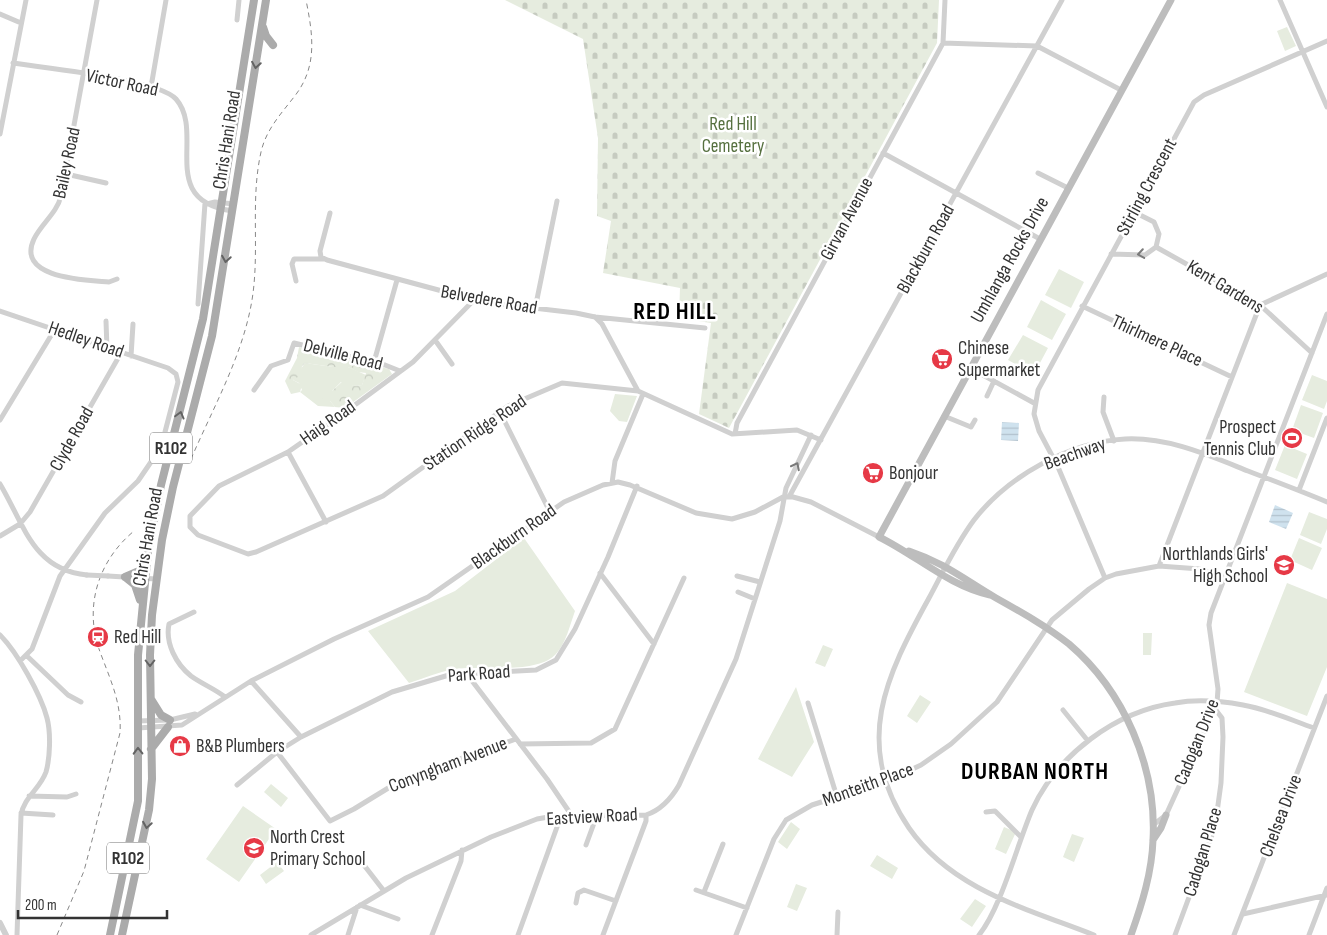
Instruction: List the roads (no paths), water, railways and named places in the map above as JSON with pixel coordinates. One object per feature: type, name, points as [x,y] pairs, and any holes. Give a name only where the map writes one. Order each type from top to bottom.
[{"type":"main road","name":"Chris Hani Road","points":[[122,935],[149,810],[152,779],[150,751],[150,645],[156,579],[173,487],[212,336],[266,0]]},
{"type":"main road","name":"Umhlanga Rocks Drive","points":[[879,537],[1171,0]]},
{"type":"main road","name":"Chris Hani Road","points":[[110,935],[138,801],[138,654],[144,578],[161,485],[200,337],[253,1]]},
{"type":"main road","points":[[262,26],[273,46]]},
{"type":"main road","points":[[886,522],[888,536],[902,549],[947,566],[990,595],[1046,627],[1070,645],[1093,668],[1126,718],[1146,772],[1153,825],[1150,871],[1131,935]]},
{"type":"main road","points":[[879,537],[902,549],[942,575],[990,595]]},
{"type":"main road","points":[[124,577],[146,565]]},
{"type":"main road","points":[[124,577],[135,585],[141,607]]},
{"type":"main road","points":[[150,697],[157,710],[169,724],[150,751]]},
{"type":"main road","points":[[1153,840],[1161,828],[1166,815]]},
{"type":"main road","points":[[1127,935],[1138,910]]},
{"type":"street","points":[[0,134],[26,0]]},
{"type":"street","name":"Bailey Road","points":[[97,0],[66,174],[58,206],[33,241],[32,250],[35,262],[42,270],[56,275],[109,282],[117,279]]},
{"type":"street","points":[[151,87],[166,0]]},
{"type":"street","points":[[237,20],[239,0]]},
{"type":"street","name":"Girvan Avenue","points":[[735,434],[737,423],[943,44],[945,0]]},
{"type":"street","name":"Blackburn Road","points":[[138,725],[169,724],[198,714],[251,681],[334,639],[428,597],[550,512],[582,493],[612,482],[637,486],[688,510],[722,518],[747,515],[789,497],[1062,0]]},
{"type":"street","points":[[1280,0],[1327,107]]},
{"type":"street","points":[[0,14],[21,22]]},
{"type":"street","name":"Stirling Crescent","points":[[1034,403],[1038,390],[1082,306],[1194,102],[1204,95],[1327,41]]},
{"type":"street","points":[[943,44],[1037,46],[1121,90]]},
{"type":"street","name":"Victor Road","points":[[13,63],[151,87],[168,93],[180,106],[185,124],[186,161],[189,177],[196,196],[206,204]]},
{"type":"street","points":[[883,153],[1040,239]]},
{"type":"street","points":[[1038,173],[1068,188]]},
{"type":"street","points":[[66,174],[106,183]]},
{"type":"street","points":[[534,309],[557,201]]},
{"type":"street","points":[[198,304],[206,204],[233,208]]},
{"type":"street","points":[[1111,254],[1145,255],[1156,247],[1159,234],[1154,222],[1134,212]]},
{"type":"street","points":[[323,259],[320,254],[321,246],[330,213]]},
{"type":"street","name":"Kent Gardens","points":[[1156,247],[1260,305],[1312,353]]},
{"type":"street","name":"Belvedere Road","points":[[296,282],[292,264],[294,259],[323,259],[474,300],[534,309],[576,312],[595,317],[705,328]]},
{"type":"street","points":[[1159,566],[1260,305],[1327,274]]},
{"type":"street","points":[[374,362],[397,280]]},
{"type":"street","name":"Haig Road","points":[[198,535],[190,527],[190,516],[219,486],[288,452],[400,371],[435,340],[474,300]]},
{"type":"street","name":"Thirlmere Place","points":[[1082,306],[1232,377]]},
{"type":"street","name":"Hedley Road","points":[[0,311],[172,370],[177,376],[178,384],[165,432],[153,460],[138,481],[105,512],[64,571]]},
{"type":"street","name":"Cadogan Drive","points":[[1153,825],[1166,815],[1216,706],[1218,689],[1209,625],[1225,578],[1327,314]]},
{"type":"street","points":[[595,317],[602,324],[640,393],[615,462],[612,482]]},
{"type":"street","points":[[106,321],[107,348]]},
{"type":"street","points":[[131,356],[132,324]]},
{"type":"street","points":[[0,420],[55,329]]},
{"type":"street","points":[[435,340],[452,364]]},
{"type":"street","name":"Delville Road","points":[[254,390],[271,366],[288,360],[292,344],[296,342],[374,362],[400,371]]},
{"type":"street","name":"Clyde Road","points":[[20,524],[38,500],[121,353]]},
{"type":"street","points":[[970,368],[1034,403],[1034,414],[1039,431],[1054,459],[1105,578]]},
{"type":"street","points":[[987,396],[994,381]]},
{"type":"street","name":"Station Ridge Road","points":[[198,535],[251,554],[383,496],[500,412],[562,383],[640,393],[735,434],[797,430],[821,440]]},
{"type":"street","points":[[1104,398],[1103,412],[1114,440]]},
{"type":"street","points":[[500,412],[550,512]]},
{"type":"street","points":[[944,416],[971,427],[975,420]]},
{"type":"street","points":[[1299,490],[1327,418]]},
{"type":"street","points":[[783,498],[810,435]]},
{"type":"street","name":"Beachway","points":[[1094,935],[998,897],[957,875],[926,848],[902,815],[887,781],[880,730],[886,686],[898,655],[962,539],[984,509],[1018,479],[1054,459],[1084,447],[1114,440],[1155,441],[1202,453],[1327,502]]},
{"type":"street","points":[[288,452],[326,522]]},
{"type":"street","points":[[0,484],[20,524],[38,551],[64,571],[87,576],[156,579]]},
{"type":"street","name":"Park Road","points":[[237,784],[277,752],[301,737],[392,692],[436,678],[466,673],[536,670],[556,660],[575,629],[618,537],[637,486]]},
{"type":"street","points":[[782,505],[789,497],[811,502],[879,537]]},
{"type":"street","name":"Eastview Road","points":[[311,935],[384,891],[462,850],[538,819],[561,816],[646,815],[652,813],[669,800],[679,785],[733,666],[780,521],[783,498]]},
{"type":"street","points":[[0,536],[20,524]]},
{"type":"street","name":"Monteith Place","points":[[736,935],[769,850],[783,824],[797,812],[887,781],[934,756],[977,722],[997,702],[1046,627],[1076,598],[1105,578],[1127,571],[1159,566],[1200,569],[1225,578]]},
{"type":"street","points":[[20,661],[27,656],[32,648],[64,571]]},
{"type":"street","points":[[600,573],[654,644]]},
{"type":"street","points":[[737,576],[760,582]]},
{"type":"street","name":"Conyngham Avenue","points":[[520,744],[591,743],[610,733],[619,723],[684,578]]},
{"type":"street","points":[[738,592],[755,599]]},
{"type":"street","points":[[194,612],[168,626],[170,645],[186,672],[225,697]]},
{"type":"street","points":[[0,635],[20,661],[45,713],[48,727],[46,770],[42,781],[29,796],[21,813],[17,935]]},
{"type":"street","points":[[27,656],[68,695],[81,702]]},
{"type":"street","points":[[466,673],[572,816]]},
{"type":"street","points":[[251,681],[301,737]]},
{"type":"street","name":"Chelsea Drive","points":[[1234,935],[1327,696]]},
{"type":"street","points":[[979,935],[998,897],[1040,794],[1061,767],[1088,741],[1126,718],[1174,703],[1190,701],[1216,706],[1252,707],[1314,728]]},
{"type":"street","points":[[808,703],[837,797]]},
{"type":"street","name":"Cadogan Place","points":[[1175,935],[1215,827],[1222,783],[1223,737],[1222,718],[1216,706]]},
{"type":"street","points":[[1063,710],[1088,741]]},
{"type":"street","name":"Conyngham Avenue","points":[[277,752],[330,821],[354,809],[403,779],[516,739]]},
{"type":"street","points":[[29,796],[67,797],[76,794]]},
{"type":"street","points":[[986,812],[995,811],[1021,837]]},
{"type":"street","points":[[21,813],[53,815]]},
{"type":"street","points":[[586,845],[597,815]]},
{"type":"street","points":[[603,935],[646,821],[646,815]]},
{"type":"street","points":[[518,935],[561,816]]},
{"type":"street","points":[[704,892],[723,844]]},
{"type":"street","points":[[432,935],[460,861],[462,850]]},
{"type":"street","points":[[360,860],[384,891]]},
{"type":"street","points":[[1309,935],[1327,888]]},
{"type":"street","points":[[576,902],[578,893],[584,890],[616,901]]},
{"type":"street","points":[[696,890],[747,908]]},
{"type":"street","points":[[1243,914],[1325,896]]},
{"type":"street","points":[[348,935],[359,906],[398,919]]},
{"type":"street","points":[[837,935],[838,912]]},
{"type":"street","points":[[0,924],[6,935]]},
{"type":"water","points":[[1002,422],[1019,423],[1018,441],[1001,440]]},
{"type":"water","points":[[1275,505],[1293,513],[1286,529],[1269,522]]},
{"type":"railway","points":[[191,459],[235,361],[248,321],[254,282],[255,207],[261,152],[270,130],[302,86],[307,74],[312,50],[312,38],[306,0]]},
{"type":"railway","points":[[57,935],[84,871],[120,733],[117,700],[95,632],[94,600],[98,584],[112,555],[134,531]]},
{"type":"place","name":"Chinese Supermarket","points":[[942,359]]},
{"type":"place","name":"Prospect Tennis Club","points":[[1292,438]]},
{"type":"place","name":"Bonjour","points":[[873,473]]},
{"type":"place","name":"Northlands Girls' High School","points":[[1284,565]]},
{"type":"place","name":"Red Hill","points":[[98,637]]},
{"type":"place","name":"B&B Plumbers","points":[[180,746]]},
{"type":"place","name":"North Crest Primary School","points":[[254,848]]},
{"type":"district","name":"RED HILL","points":[[675,311]]},
{"type":"district","name":"DURBAN NORTH","points":[[1035,771]]},
{"type":"park label","name":"Red Hill Cemetery","points":[[733,135]]}]
